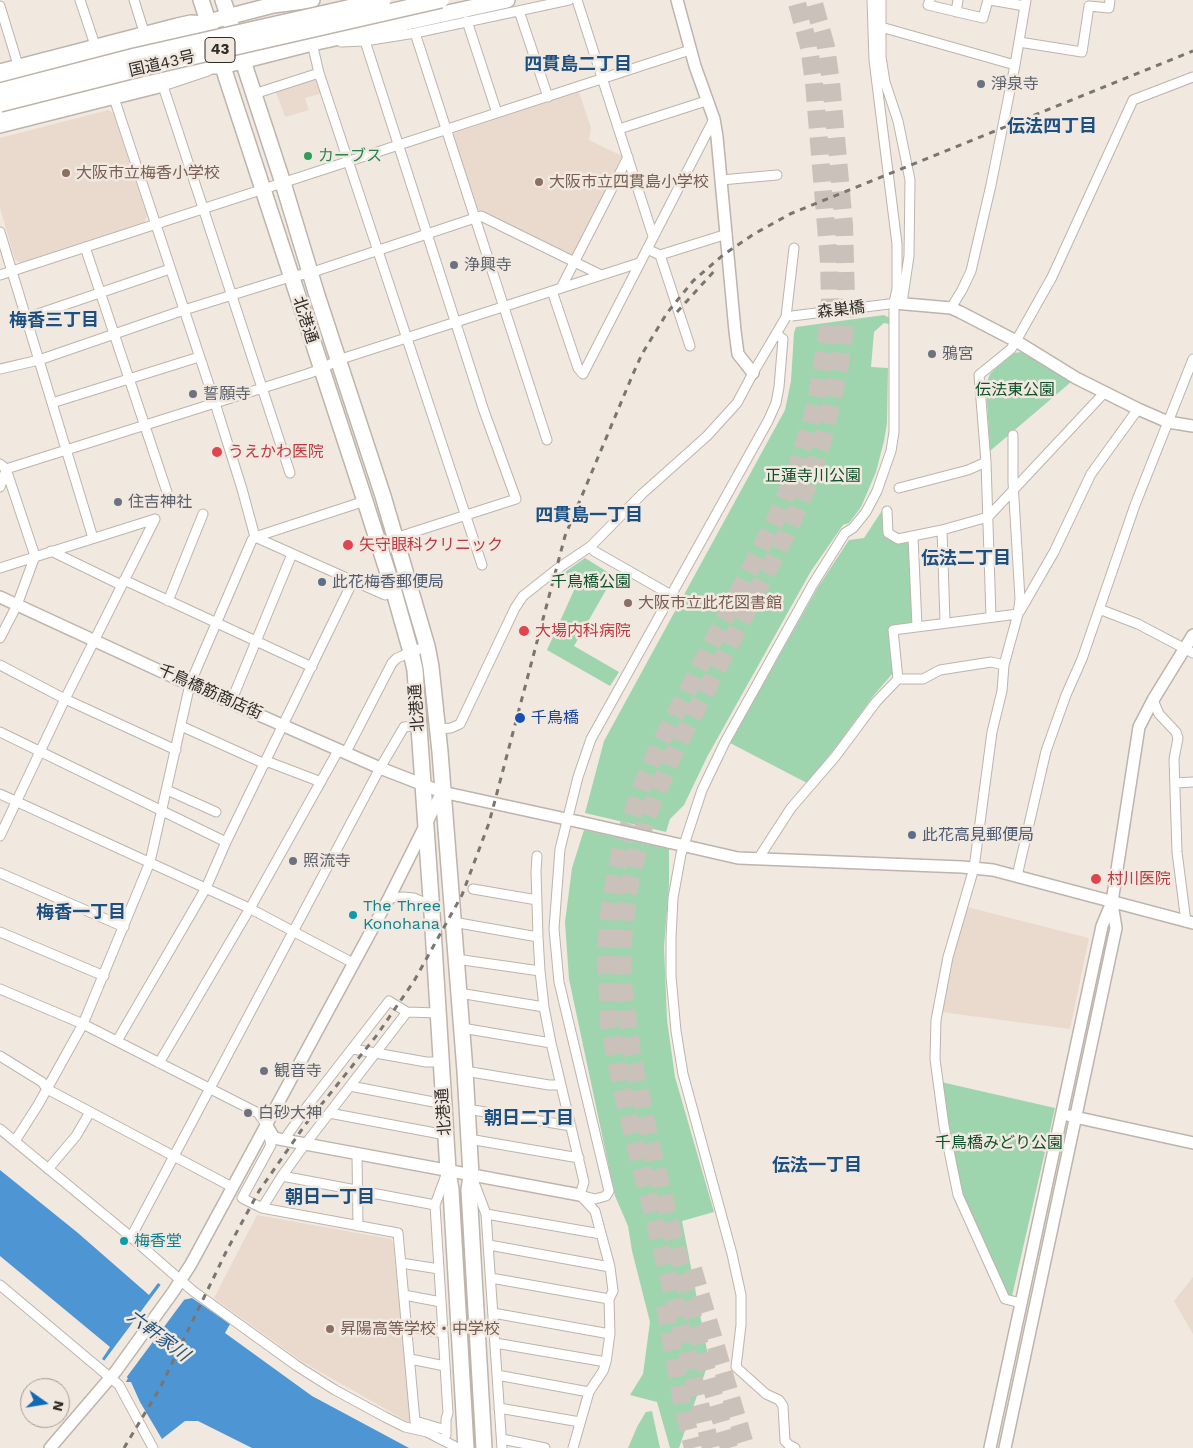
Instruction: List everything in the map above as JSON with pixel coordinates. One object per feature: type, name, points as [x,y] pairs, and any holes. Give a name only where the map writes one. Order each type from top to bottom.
[{"type":"main road","name":"北港通","points":[[201,0],[264,190],[290,277],[365,501],[394,592],[415,670],[448,1170],[451,1190],[466,1448]]},
{"type":"main road","name":"北港通","points":[[223,0],[395,538],[427,646],[431,666],[465,1070],[471,1175],[469,1190],[484,1448]]},
{"type":"main road","name":"43","points":[[0,80],[194,30],[208,22],[277,3],[312,0]]},
{"type":"main road","name":"国道43号","points":[[0,91],[135,56],[383,0]]},
{"type":"main road","name":"国道43号","points":[[0,104],[139,68],[441,0]]},
{"type":"main road","name":"43","points":[[222,66],[312,43],[507,0]]},
{"type":"main road","points":[[0,117],[181,71],[203,66],[222,66]]},
{"type":"street","points":[[80,0],[95,45]]},
{"type":"street","points":[[134,0],[144,32]]},
{"type":"street","points":[[482,565],[319,73],[312,43],[365,42],[569,0]]},
{"type":"street","points":[[577,0],[653,236]]},
{"type":"street","points":[[677,0],[690,50],[714,120],[738,354],[753,373]]},
{"type":"street","points":[[795,1448],[785,1441],[783,1406],[779,1400],[766,1394],[736,1367],[742,1307],[737,1275],[683,1074],[676,1030],[671,976],[673,898],[681,854],[702,790],[725,742],[813,584],[845,533],[858,523],[877,491],[886,467],[894,432],[897,244],[874,60],[872,0]]},
{"type":"street","points":[[881,0],[881,57],[885,82],[898,121],[910,180],[909,256],[895,303]]},
{"type":"street","points":[[930,0],[928,5],[983,18],[989,0],[1025,3],[991,186],[970,271],[962,290],[951,308]]},
{"type":"street","points":[[956,12],[958,0]]},
{"type":"street","points":[[1019,42],[1082,52],[1089,6],[1109,8],[1110,0]]},
{"type":"street","points":[[0,6],[18,65]]},
{"type":"street","points":[[519,11],[548,97]]},
{"type":"street","points":[[0,70],[191,21],[208,22]]},
{"type":"street","points":[[466,21],[497,113]]},
{"type":"street","points":[[881,27],[1015,65]]},
{"type":"street","points":[[415,33],[547,440]]},
{"type":"street","points":[[365,42],[484,411],[516,499],[395,538]]},
{"type":"street","points":[[0,275],[690,50]]},
{"type":"street","points":[[0,128],[163,86],[222,66]]},
{"type":"street","points":[[254,94],[319,73]]},
{"type":"street","points":[[991,617],[986,462],[979,375],[1010,349],[1016,341],[1052,277],[1133,100],[1193,76]]},
{"type":"street","points":[[163,86],[290,473]]},
{"type":"street","points":[[114,98],[214,403],[255,537],[385,596],[394,592]]},
{"type":"street","points":[[619,129],[706,101]]},
{"type":"street","points":[[628,157],[574,262],[557,289],[578,368],[582,374],[714,120]]},
{"type":"street","points":[[721,180],[776,175]]},
{"type":"street","points":[[0,369],[39,360],[184,310],[290,277],[310,273],[482,216],[600,275]]},
{"type":"street","points":[[0,232],[93,538]]},
{"type":"street","points":[[660,256],[727,234]]},
{"type":"street","points":[[85,247],[167,492]]},
{"type":"street","points":[[437,729],[451,728],[460,724],[515,608],[523,596],[557,568],[591,546],[642,494],[707,436],[737,403],[776,334],[789,316],[794,248]]},
{"type":"street","points":[[647,249],[660,256],[690,346]]},
{"type":"street","points":[[3,467],[144,426],[321,369],[338,360],[639,263]]},
{"type":"street","points":[[26,318],[170,269]]},
{"type":"street","points":[[895,303],[951,308],[1016,341],[1076,378],[1138,409],[1168,422],[1193,426]]},
{"type":"street","name":"森巣橋","points":[[789,316],[895,303]]},
{"type":"street","points":[[0,989],[83,1024],[258,1113],[274,1138],[595,1199],[606,1196],[609,1191],[558,982],[555,950],[555,896],[560,849],[578,777],[591,739],[776,403],[783,339],[776,334]]},
{"type":"street","points":[[52,403],[199,357]]},
{"type":"street","points":[[1017,876],[1046,751],[1066,695],[1082,659],[1135,505],[1193,359]]},
{"type":"street","points":[[887,511],[888,533],[898,540],[988,517],[1105,392]]},
{"type":"street","points":[[1018,614],[1054,552],[1091,474],[1138,409]]},
{"type":"street","points":[[1013,435],[1020,599],[1018,614],[1004,665],[1002,691],[992,732],[974,868],[948,957],[936,1020],[935,1066],[944,1126],[958,1195],[1005,1299],[1022,1303]]},
{"type":"street","points":[[899,488],[968,470],[986,462]]},
{"type":"street","points":[[0,487],[3,467]]},
{"type":"street","points":[[0,638],[17,605],[35,556],[3,467]]},
{"type":"street","points":[[15,1141],[38,1106],[83,1024],[150,862],[190,684],[252,540],[255,537],[365,501]]},
{"type":"street","points":[[168,601],[203,514]]},
{"type":"street","points":[[0,568],[155,518],[65,699],[0,836]]},
{"type":"street","points":[[942,530],[945,622]]},
{"type":"street","points":[[913,537],[917,626]]},
{"type":"street","points":[[591,546],[594,551],[671,595]]},
{"type":"street","points":[[51,551],[122,583],[168,601],[312,667]]},
{"type":"street","points":[[231,702],[292,554]]},
{"type":"street","points":[[117,1041],[206,888],[226,842],[353,581]]},
{"type":"street","name":"千鳥橋筋商店街","points":[[0,597],[380,768],[442,792],[684,845]]},
{"type":"street","points":[[1099,609],[1138,624],[1189,651]]},
{"type":"street","points":[[898,679],[893,630],[1018,614]]},
{"type":"street","points":[[990,1448],[1102,926],[1112,902],[1139,727],[1153,700],[1189,651],[1193,635]]},
{"type":"street","points":[[159,1063],[392,663],[397,658],[427,646]]},
{"type":"street","points":[[758,860],[790,808],[835,756],[876,702],[898,679],[923,679],[940,670],[991,662],[1004,665]]},
{"type":"street","points":[[0,665],[65,699],[176,750]]},
{"type":"street","points":[[684,845],[738,858],[758,860],[974,868],[1017,876],[1190,923],[1177,852],[1174,759],[1178,738],[1176,732],[1159,714],[1153,700]]},
{"type":"street","points":[[131,1237],[380,768],[404,727],[419,725]]},
{"type":"street","points":[[181,726],[265,763],[321,782]]},
{"type":"street","points":[[0,732],[226,842]]},
{"type":"street","points":[[1175,783],[1193,782]]},
{"type":"street","points":[[167,790],[216,812]]},
{"type":"street","points":[[50,1448],[113,1374],[174,1292],[389,898],[442,792]]},
{"type":"street","points":[[0,794],[250,908],[353,963]]},
{"type":"street","points":[[537,856],[538,937],[544,1007],[584,1182],[580,1195]]},
{"type":"street","points":[[0,873],[124,927]]},
{"type":"street","points":[[473,889],[537,900]]},
{"type":"street","points":[[389,898],[403,896],[414,898],[422,902],[432,914]]},
{"type":"street","points":[[1004,1448],[1116,928],[1112,902]]},
{"type":"street","points":[[453,922],[538,937]]},
{"type":"street","points":[[0,932],[104,976]]},
{"type":"street","points":[[456,959],[540,971]]},
{"type":"street","points":[[458,994],[544,1007]]},
{"type":"street","points":[[284,1140],[309,1104],[389,1001],[407,1012],[438,1013]]},
{"type":"street","points":[[262,1208],[282,1176],[328,1113],[407,1012]]},
{"type":"street","points":[[462,1028],[551,1043]]},
{"type":"street","points":[[353,1048],[426,1062],[441,1062]]},
{"type":"street","points":[[0,1056],[42,1082],[47,1089],[232,1187]]},
{"type":"street","points":[[465,1070],[549,1085],[561,1085]]},
{"type":"street","points":[[350,1086],[444,1104]]},
{"type":"street","points":[[467,1109],[571,1126]]},
{"type":"street","points":[[48,1168],[76,1136],[90,1112]]},
{"type":"street","points":[[328,1113],[446,1136]]},
{"type":"street","points":[[1062,1114],[1193,1143]]},
{"type":"street","points":[[266,1124],[270,1145],[242,1198],[262,1208],[398,1233],[416,1421],[446,1430]]},
{"type":"street","points":[[0,1129],[131,1237],[193,1291],[290,1361],[335,1390],[406,1426],[427,1432],[458,1448]]},
{"type":"street","points":[[469,1140],[579,1158]]},
{"type":"street","points":[[357,1155],[358,1226]]},
{"type":"street","points":[[445,1441],[448,1413],[435,1205],[448,1170]]},
{"type":"street","points":[[471,1175],[486,1214],[502,1444],[546,1448]]},
{"type":"street","points":[[282,1176],[435,1205]]},
{"type":"street","points":[[573,1448],[589,1392],[603,1371],[606,1362],[610,1334],[609,1299],[613,1292],[610,1267],[595,1211],[580,1195]]},
{"type":"street","points":[[486,1214],[601,1234]]},
{"type":"street","points":[[489,1245],[610,1267]]},
{"type":"street","points":[[401,1263],[439,1270]]},
{"type":"street","points":[[491,1278],[609,1299]]},
{"type":"street","points":[[0,1285],[113,1374],[153,1448]]},
{"type":"street","points":[[404,1295],[441,1302]]},
{"type":"street","points":[[493,1312],[610,1334]]},
{"type":"street","points":[[406,1326],[443,1333]]},
{"type":"street","points":[[495,1343],[606,1362]]},
{"type":"street","points":[[410,1359],[445,1366]]},
{"type":"street","points":[[497,1375],[589,1392]]},
{"type":"street","points":[[499,1408],[580,1422]]},
{"type":"shaded area","points":[[314,79],[320,94],[305,98],[309,110],[285,117],[276,92]]},
{"type":"shaded area","name":"大阪市立四貫島小学校","points":[[579,92],[591,128],[589,140],[622,156],[573,254],[569,255],[479,210],[453,136],[455,133]]},
{"type":"shaded area","name":"大阪市立梅香小学校","points":[[108,110],[113,113],[147,216],[144,223],[21,263],[15,260],[0,208],[0,138]]},
{"type":"shaded area","points":[[967,907],[1089,938],[1070,1029],[941,1012],[948,970]]},
{"type":"shaded area","name":"昇陽高等学校・中学校","points":[[257,1215],[391,1239],[393,1243],[412,1424],[301,1361],[214,1298]]},
{"type":"shaded area","points":[[1193,1277],[1193,1334],[1174,1301]]},
{"type":"green space","name":"正蓮寺川公園","points":[[884,315],[890,318],[889,324],[884,323],[874,332],[871,367],[888,368],[887,423],[876,472],[861,507],[849,523],[843,525],[811,571],[707,757],[684,805],[670,819],[666,832],[585,813],[604,741],[785,410],[791,381],[796,327]]},
{"type":"green space","name":"伝法東公園","points":[[1021,352],[1071,382],[990,451],[986,384],[990,374],[996,368],[1014,353]]},
{"type":"green space","points":[[885,506],[886,535],[906,541],[909,545],[914,621],[911,624],[891,626],[893,673],[807,783],[730,743],[818,587],[849,540],[864,538]]},
{"type":"green space","name":"千鳥橋公園","points":[[585,558],[614,576],[574,646],[619,672],[610,686],[547,650],[575,588],[565,572]]},
{"type":"green space","points":[[584,830],[669,849],[669,885],[664,947],[667,1020],[675,1077],[714,1212],[682,1221],[709,1361],[679,1448],[670,1448],[657,1402],[630,1395],[643,1374],[650,1322],[632,1251],[628,1226],[615,1196],[569,979],[565,922],[572,868]]},
{"type":"green space","name":"千鳥橋みどり公園","points":[[941,1082],[1055,1108],[1012,1296],[1008,1295],[960,1191]]},
{"type":"green space","points":[[652,1411],[660,1448],[628,1448],[644,1415],[646,1412]]},
{"type":"water","name":"六軒家川","points":[[0,1170],[78,1233],[149,1295],[158,1283],[183,1300],[192,1298],[230,1324],[225,1333],[312,1396],[409,1448],[252,1448],[198,1421],[185,1421],[162,1439],[140,1402],[131,1382],[126,1382],[128,1378],[102,1359],[110,1347],[0,1256]]},
{"type":"pier","points":[[162,1283],[184,1300],[126,1378],[104,1361]]},
{"type":"tunnel","points":[[711,1448],[621,1086],[609,1023],[606,952],[609,915],[622,845],[644,781],[658,748],[775,521],[796,471],[816,404],[827,335],[830,300],[829,262],[814,83],[809,47],[796,0]]},
{"type":"tunnel","points":[[729,1448],[702,1354],[649,1136],[632,1054],[623,985],[622,948],[630,881],[646,819],[673,755],[790,527],[811,477],[822,443],[839,372],[846,299],[844,225],[831,82],[826,47],[813,0]]},
{"type":"tunnel","points":[[693,1269],[746,1448]]},
{"type":"tunnel","points":[[665,1306],[683,1408],[693,1448]]},
{"type":"railway","points":[[124,1448],[160,1388],[227,1250],[259,1191],[305,1125],[377,1035],[414,981],[462,895],[489,823],[565,536],[642,354],[667,313],[693,281],[723,255],[754,234],[790,214],[1193,51]]},
{"type":"railway","points":[[677,312],[716,269]]},
{"type":"place","name":"淨泉寺","points":[[981,84]]},
{"type":"place","name":"カーブス","points":[[308,156]]},
{"type":"place","name":"大阪市立梅香小学校","points":[[66,173]]},
{"type":"place","name":"大阪市立四貫島小学校","points":[[539,182]]},
{"type":"place","name":"浄興寺","points":[[454,265]]},
{"type":"place","name":"鴉宮","points":[[932,354]]},
{"type":"place","name":"誓願寺","points":[[193,394]]},
{"type":"place","name":"うえかわ医院","points":[[217,452]]},
{"type":"place","name":"住吉神社","points":[[118,502]]},
{"type":"place","name":"矢守眼科クリニック","points":[[348,545]]},
{"type":"place","name":"此花梅香郵便局","points":[[322,582]]},
{"type":"place","name":"大阪市立此花図書館","points":[[628,603]]},
{"type":"place","name":"大場内科病院","points":[[524,631]]},
{"type":"place","name":"千鳥橋","points":[[520,718]]},
{"type":"place","name":"此花高見郵便局","points":[[912,835]]},
{"type":"place","name":"照流寺","points":[[293,861]]},
{"type":"place","name":"村川医院","points":[[1096,879]]},
{"type":"place","name":"The Three Konohana","points":[[353,915]]},
{"type":"place","name":"観音寺","points":[[264,1071]]},
{"type":"place","name":"白砂大神","points":[[248,1113]]},
{"type":"place","name":"梅香堂","points":[[124,1241]]},
{"type":"place","name":"昇陽高等学校・中学校","points":[[330,1329]]},
{"type":"district","name":"四貫島二丁目","points":[[578,65]]},
{"type":"district","name":"伝法四丁目","points":[[1052,127]]},
{"type":"district","name":"梅香三丁目","points":[[54,321]]},
{"type":"district","name":"四貫島一丁目","points":[[589,516]]},
{"type":"district","name":"伝法二丁目","points":[[966,559]]},
{"type":"district","name":"梅香一丁目","points":[[81,913]]},
{"type":"district","name":"朝日二丁目","points":[[529,1119]]},
{"type":"district","name":"伝法一丁目","points":[[817,1166]]},
{"type":"district","name":"朝日一丁目","points":[[330,1198]]}]
